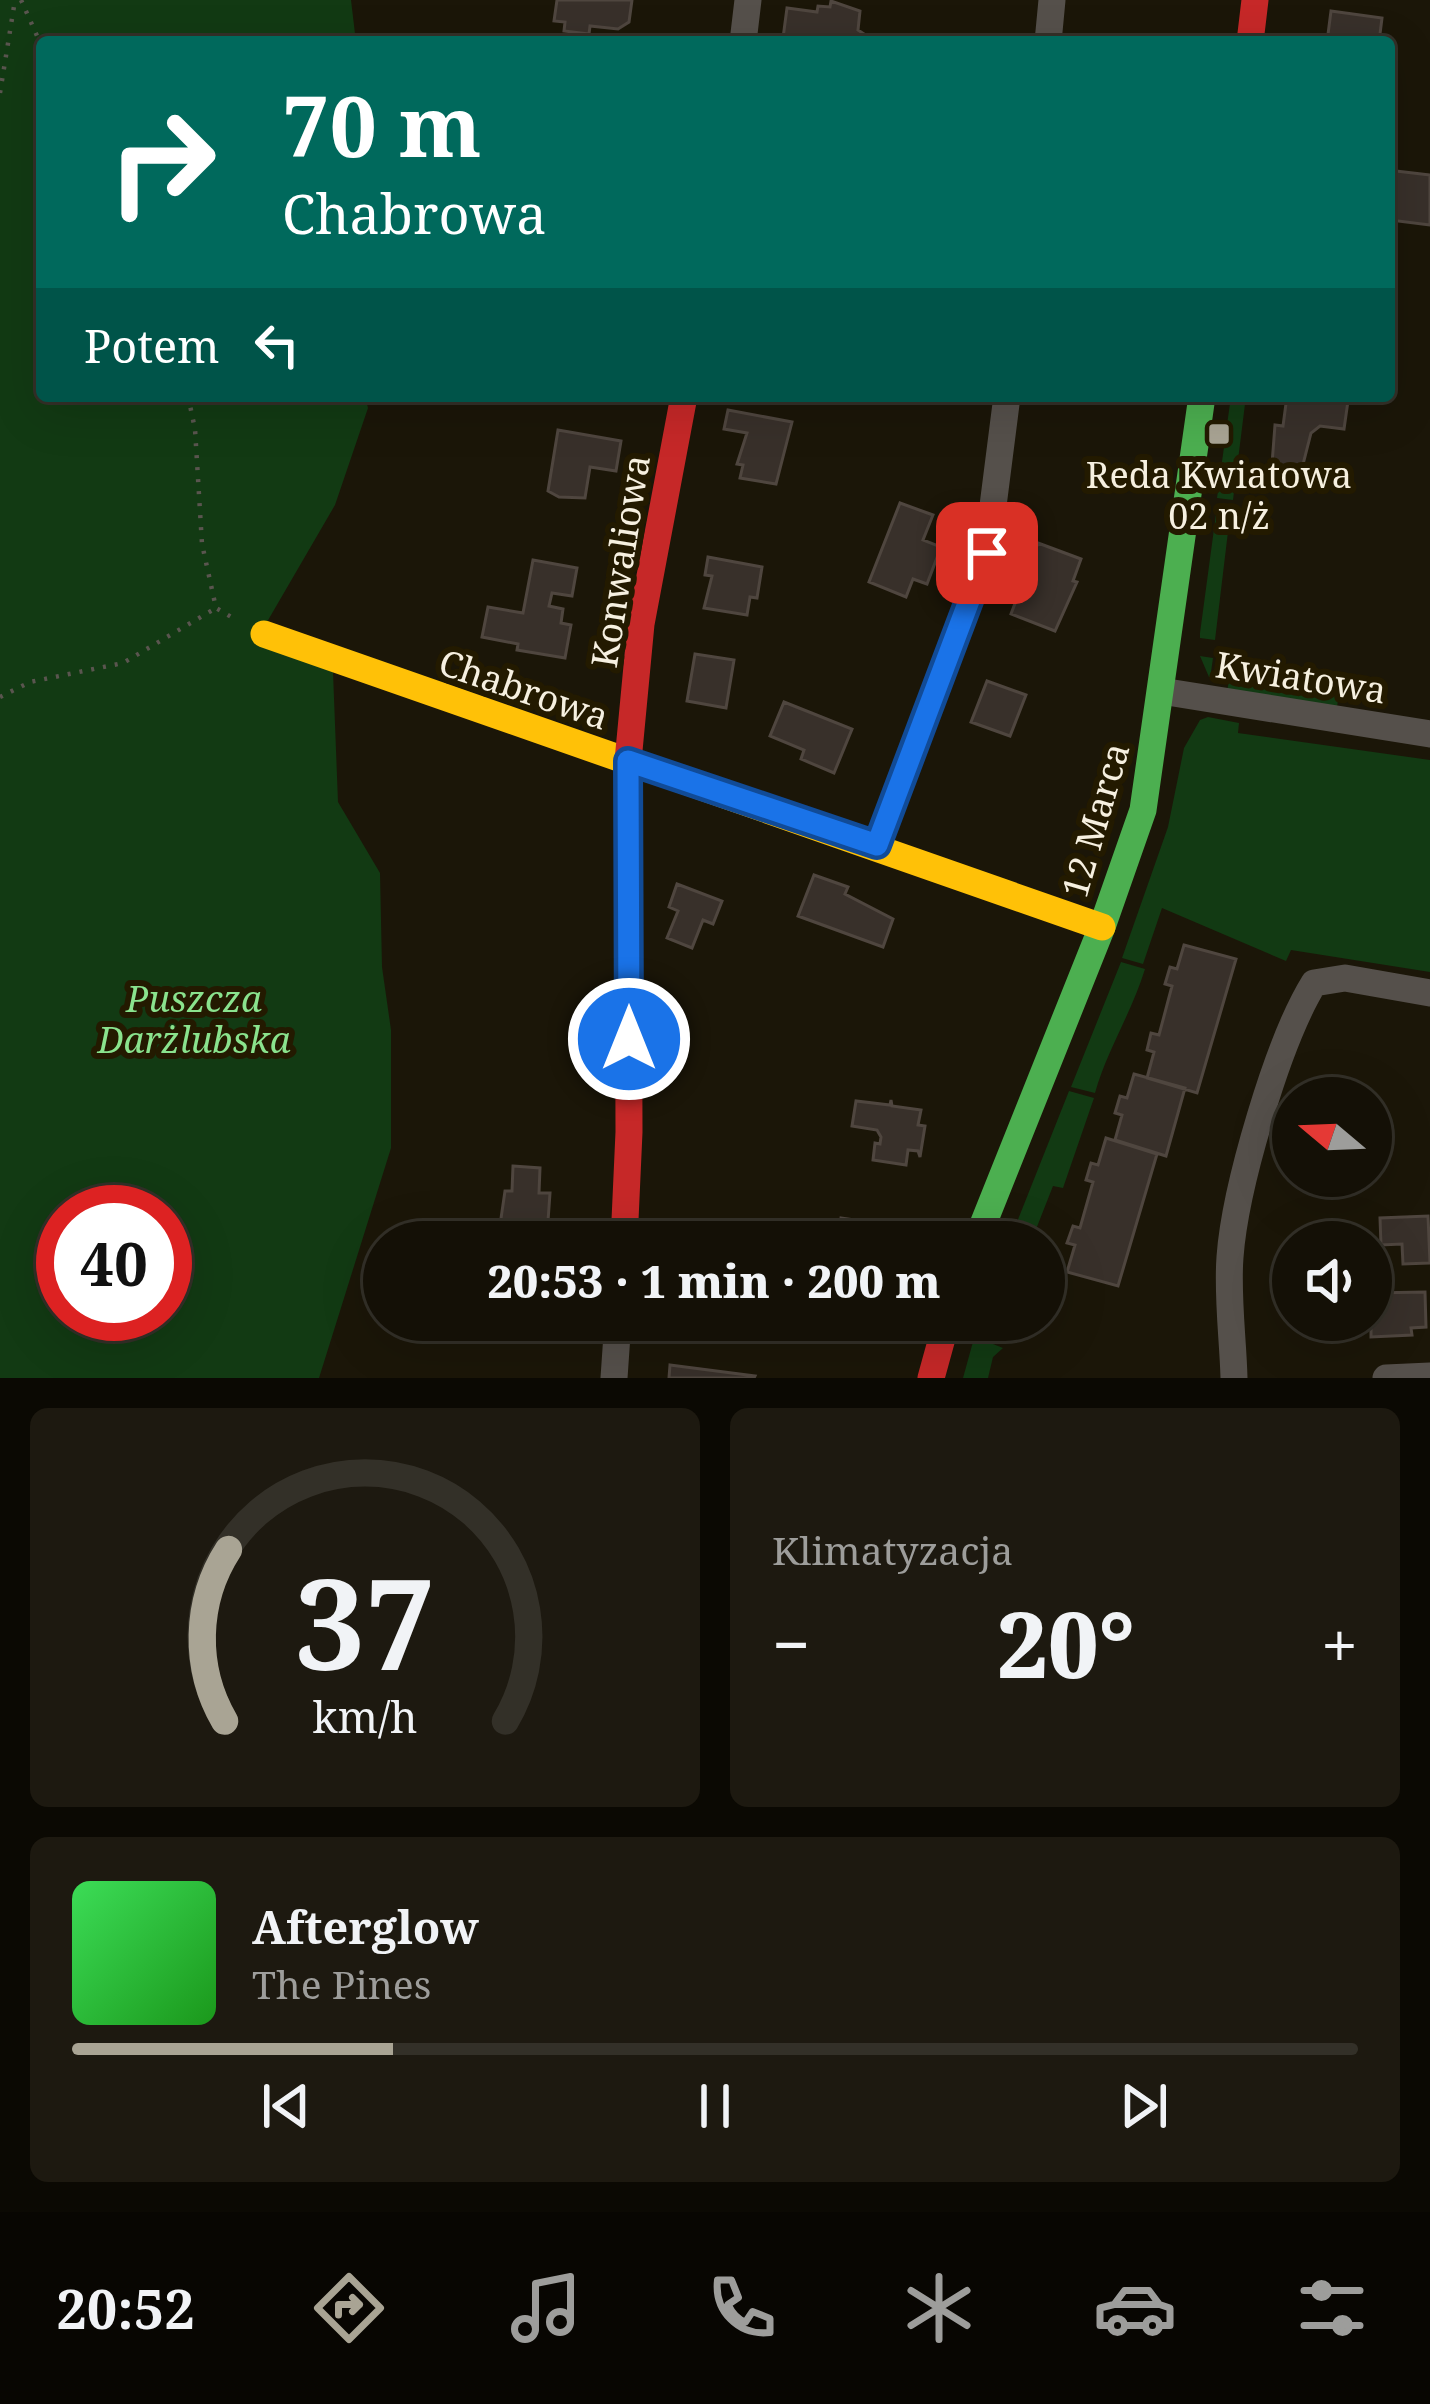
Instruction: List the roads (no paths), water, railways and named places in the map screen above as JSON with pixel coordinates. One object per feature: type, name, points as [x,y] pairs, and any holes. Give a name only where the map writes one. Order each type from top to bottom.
[{"type":"street","points":[[744,36],[748,0]]},
{"type":"street","points":[[1049,36],[1052,0]]},
{"type":"street","points":[[1251,36],[1255,0]]},
{"type":"street","name":"Konwaliowa","points":[[625,1221],[628,761],[641,624],[683,402]]},
{"type":"street","points":[[877,845],[987,553],[1006,402]]},
{"type":"street","name":"12 Marca","points":[[984,1221],[1102,927],[1143,810],[1201,402]]},
{"type":"street","name":"Chabrowa","points":[[264,634],[596,754],[877,845],[1102,927]]},
{"type":"street","name":"Kwiatowa","points":[[1162,691],[1430,734]]},
{"type":"street","points":[[1234,1378],[1230,1257],[1246,1170],[1295,1013],[1314,983],[1329,980],[1345,978],[1430,993]]},
{"type":"street","points":[[614,1378],[617,1341]]},
{"type":"street","points":[[931,1378],[941,1341]]},
{"type":"street","points":[[1386,1378],[1430,1376]]},
{"type":"place","name":"Reda Kwiatowa 02 n/ż","points":[[1219,434]]},
{"type":"park label","name":"Puszcza Darżlubska","points":[[194,1018]]}]
